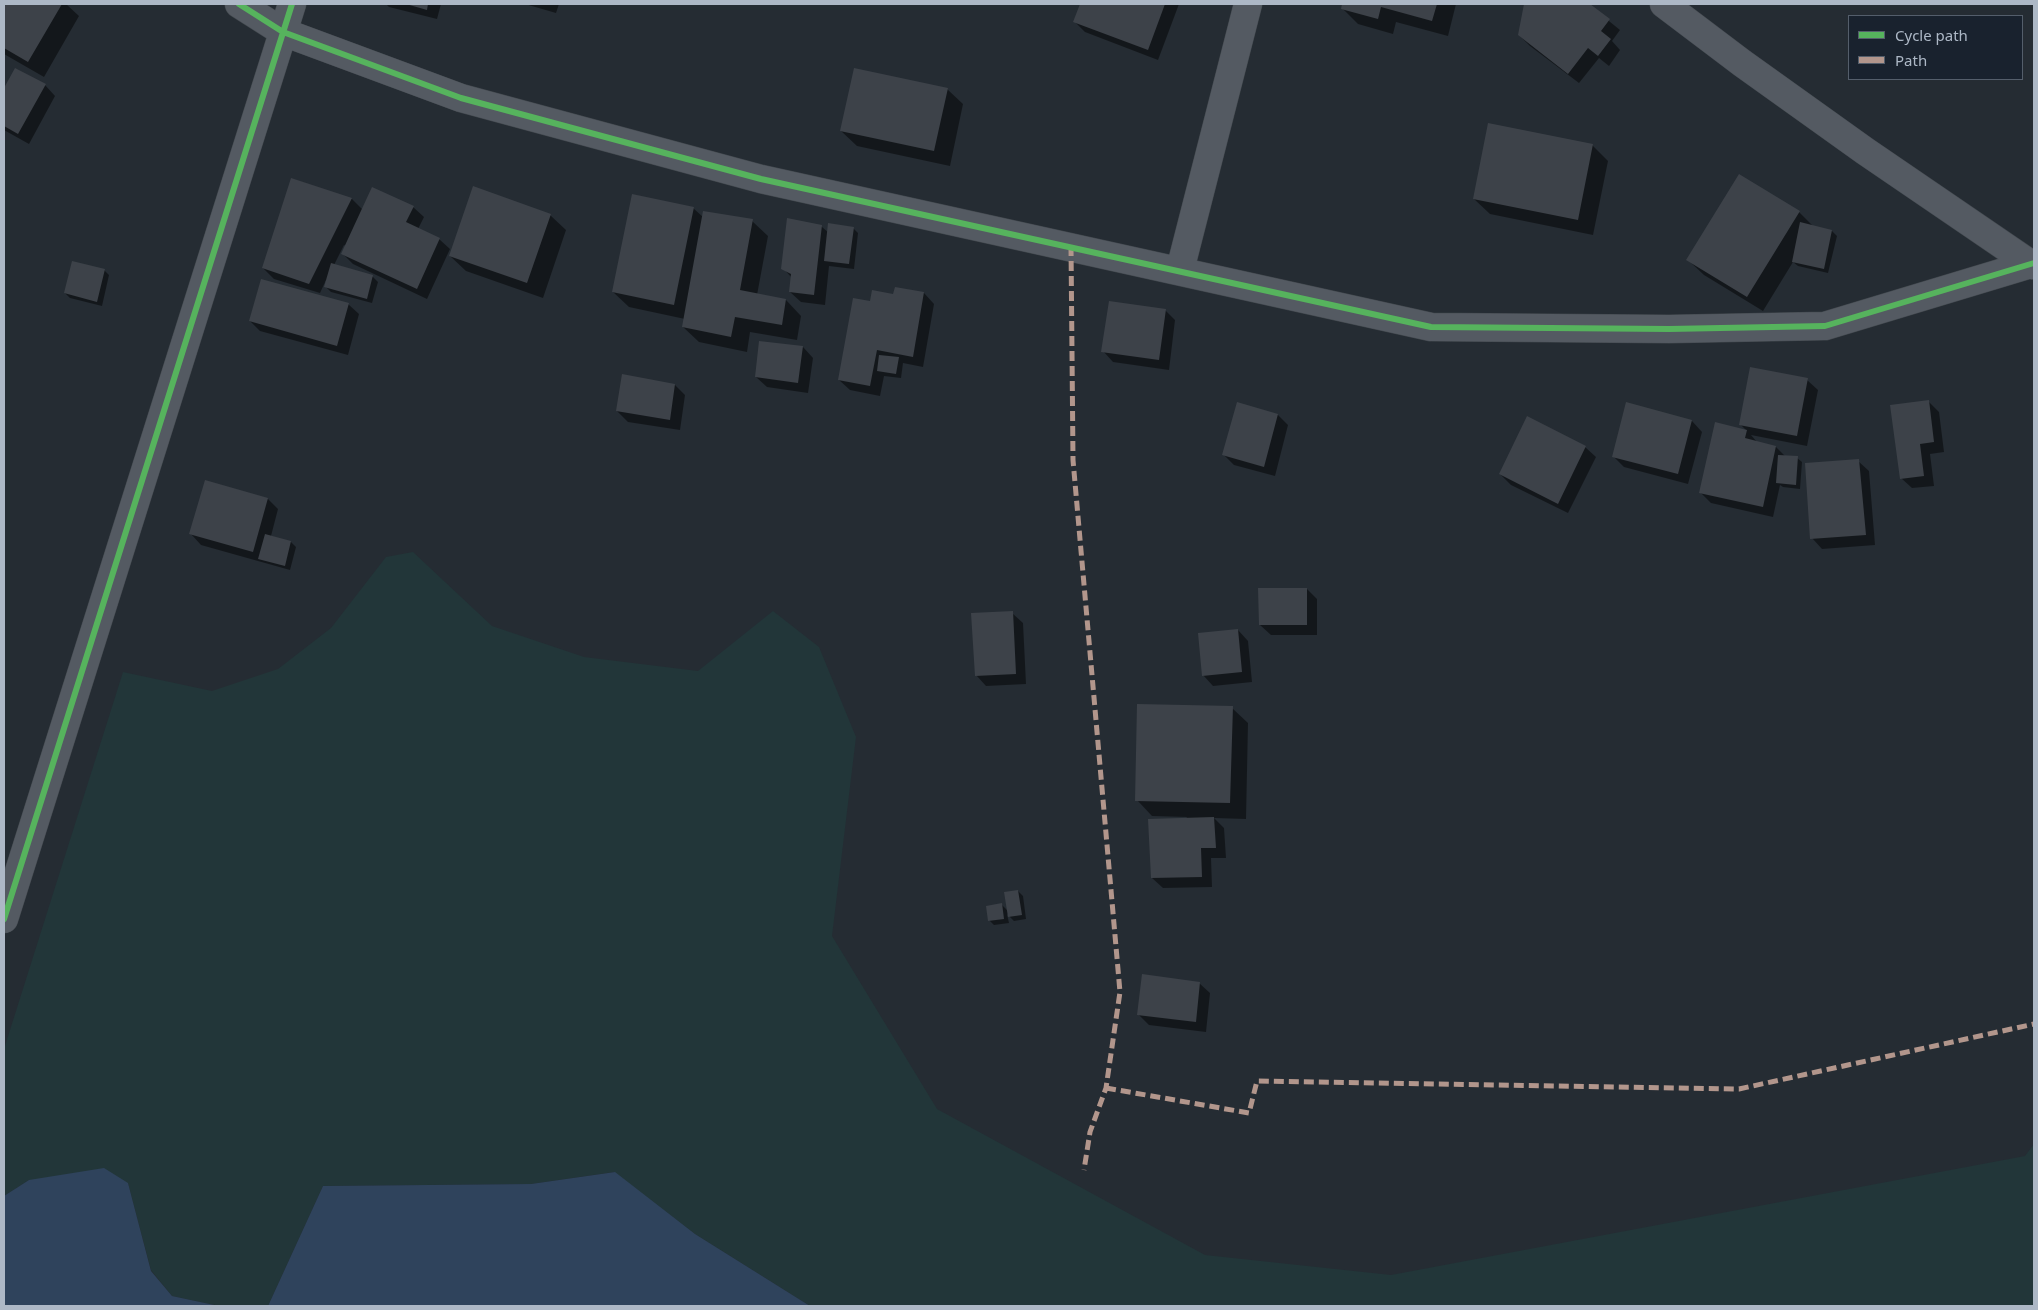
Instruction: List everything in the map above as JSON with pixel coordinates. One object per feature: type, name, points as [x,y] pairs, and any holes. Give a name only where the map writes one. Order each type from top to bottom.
[{"type":"street","points":[[239,4],[283,32],[461,98],[761,178],[1431,327],[1669,329],[1825,326],[2034,264]]},
{"type":"street","points":[[4,919],[292,4]]},
{"type":"street","points":[[1180,270],[1248,4]]},
{"type":"street","points":[[1664,4],[1857,146],[2034,264]]},
{"type":"green space","points":[[413,552],[492,626],[584,657],[698,671],[773,611],[819,647],[856,737],[832,936],[937,1109],[1205,1255],[1391,1275],[2025,1156],[2034,1144],[2034,1306],[810,1306],[695,1234],[614,1172],[531,1184],[323,1186],[268,1306],[219,1306],[172,1296],[151,1270],[128,1183],[29,1180],[4,1196],[4,1049],[123,672],[212,691],[278,669],[331,628],[386,557]]},
{"type":"water","points":[[104,1168],[128,1183],[151,1271],[172,1296],[219,1306],[4,1306],[4,1196],[29,1180]]},
{"type":"water","points":[[615,1172],[695,1234],[810,1306],[268,1306],[323,1186],[531,1184]]},
{"type":"building","points":[[4,4],[62,4],[28,62],[4,48]]},
{"type":"building","points":[[406,4],[428,4],[427,10]]},
{"type":"building","points":[[1080,4],[1165,4],[1148,50],[1073,22]]},
{"type":"building","points":[[1342,4],[1437,4],[1432,21],[1381,7],[1378,19],[1341,9]]},
{"type":"building","points":[[1524,4],[1590,4],[1610,19],[1601,31],[1611,39],[1598,56],[1588,48],[1568,74],[1518,35]]},
{"type":"building","points":[[15,68],[46,84],[18,134],[4,126],[4,88]]},
{"type":"building","points":[[854,68],[948,88],[934,151],[840,131]]},
{"type":"building","points":[[1488,123],[1593,144],[1578,220],[1473,199]]},
{"type":"building","points":[[1739,174],[1800,211],[1747,297],[1686,260]]},
{"type":"building","points":[[291,178],[352,198],[309,284],[262,268]]},
{"type":"building","points":[[473,186],[551,214],[527,283],[449,256]]},
{"type":"building","points":[[372,187],[414,206],[406,222],[440,238],[417,289],[341,254]]},
{"type":"building","points":[[632,194],[694,207],[674,305],[612,292]]},
{"type":"building","points":[[703,211],[753,219],[740,290],[786,299],[782,325],[735,317],[731,337],[682,327]]},
{"type":"building","points":[[787,218],[822,225],[814,295],[789,292],[791,274],[781,269]]},
{"type":"building","points":[[1800,222],[1832,230],[1824,269],[1792,262]]},
{"type":"building","points":[[828,223],[854,227],[849,264],[824,261]]},
{"type":"building","points":[[72,261],[105,269],[97,302],[64,293]]},
{"type":"building","points":[[331,263],[373,275],[367,299],[324,287]]},
{"type":"building","points":[[261,279],[349,303],[337,346],[249,321]]},
{"type":"building","points":[[895,287],[924,292],[913,357],[877,350],[870,386],[838,380],[853,298],[870,301],[872,290],[893,294]]},
{"type":"building","points":[[1109,301],[1166,309],[1159,360],[1101,352]]},
{"type":"building","points":[[759,341],[803,346],[798,383],[755,377]]},
{"type":"building","points":[[879,355],[899,357],[896,374],[877,371]]},
{"type":"building","points":[[1750,367],[1808,378],[1797,436],[1739,425]]},
{"type":"building","points":[[622,374],[675,384],[670,420],[616,411]]},
{"type":"building","points":[[1929,400],[1934,442],[1920,444],[1924,476],[1900,479],[1890,405]]},
{"type":"building","points":[[1237,402],[1278,414],[1264,467],[1222,455]]},
{"type":"building","points":[[1626,402],[1692,420],[1678,474],[1612,457]]},
{"type":"building","points":[[1527,416],[1586,446],[1558,504],[1499,474]]},
{"type":"building","points":[[1715,422],[1747,430],[1745,438],[1776,446],[1763,507],[1699,493]]},
{"type":"building","points":[[1778,455],[1798,456],[1796,485],[1776,483]]},
{"type":"building","points":[[1859,459],[1866,535],[1810,539],[1805,463]]},
{"type":"building","points":[[205,480],[268,498],[253,552],[189,534]]},
{"type":"building","points":[[265,534],[291,541],[285,566],[258,559]]},
{"type":"building","points":[[1258,588],[1307,588],[1307,625],[1259,625]]},
{"type":"building","points":[[1013,611],[1016,674],[975,676],[971,613]]},
{"type":"building","points":[[1238,629],[1242,672],[1202,676],[1198,633]]},
{"type":"building","points":[[1137,704],[1233,706],[1230,803],[1135,801]]},
{"type":"building","points":[[1214,817],[1216,848],[1201,848],[1202,877],[1151,878],[1148,819]]},
{"type":"building","points":[[1018,890],[1022,915],[1008,917],[1004,892]]},
{"type":"building","points":[[1002,903],[1004,919],[988,921],[986,906]]},
{"type":"building","points":[[1142,974],[1200,982],[1196,1022],[1137,1015]]},
{"type":"marked path","points":[[1071,246],[1073,460],[1120,992],[1106,1088],[1090,1132],[1084,1170]]},
{"type":"marked path","points":[[1106,1088],[1249,1113],[1257,1081],[1739,1089],[2034,1024]]},
{"type":"cycle path","points":[[239,4],[283,32],[461,98],[761,179],[1431,327],[1669,329],[1825,326],[2034,263]]},
{"type":"cycle path","points":[[4,919],[292,4]]}]
